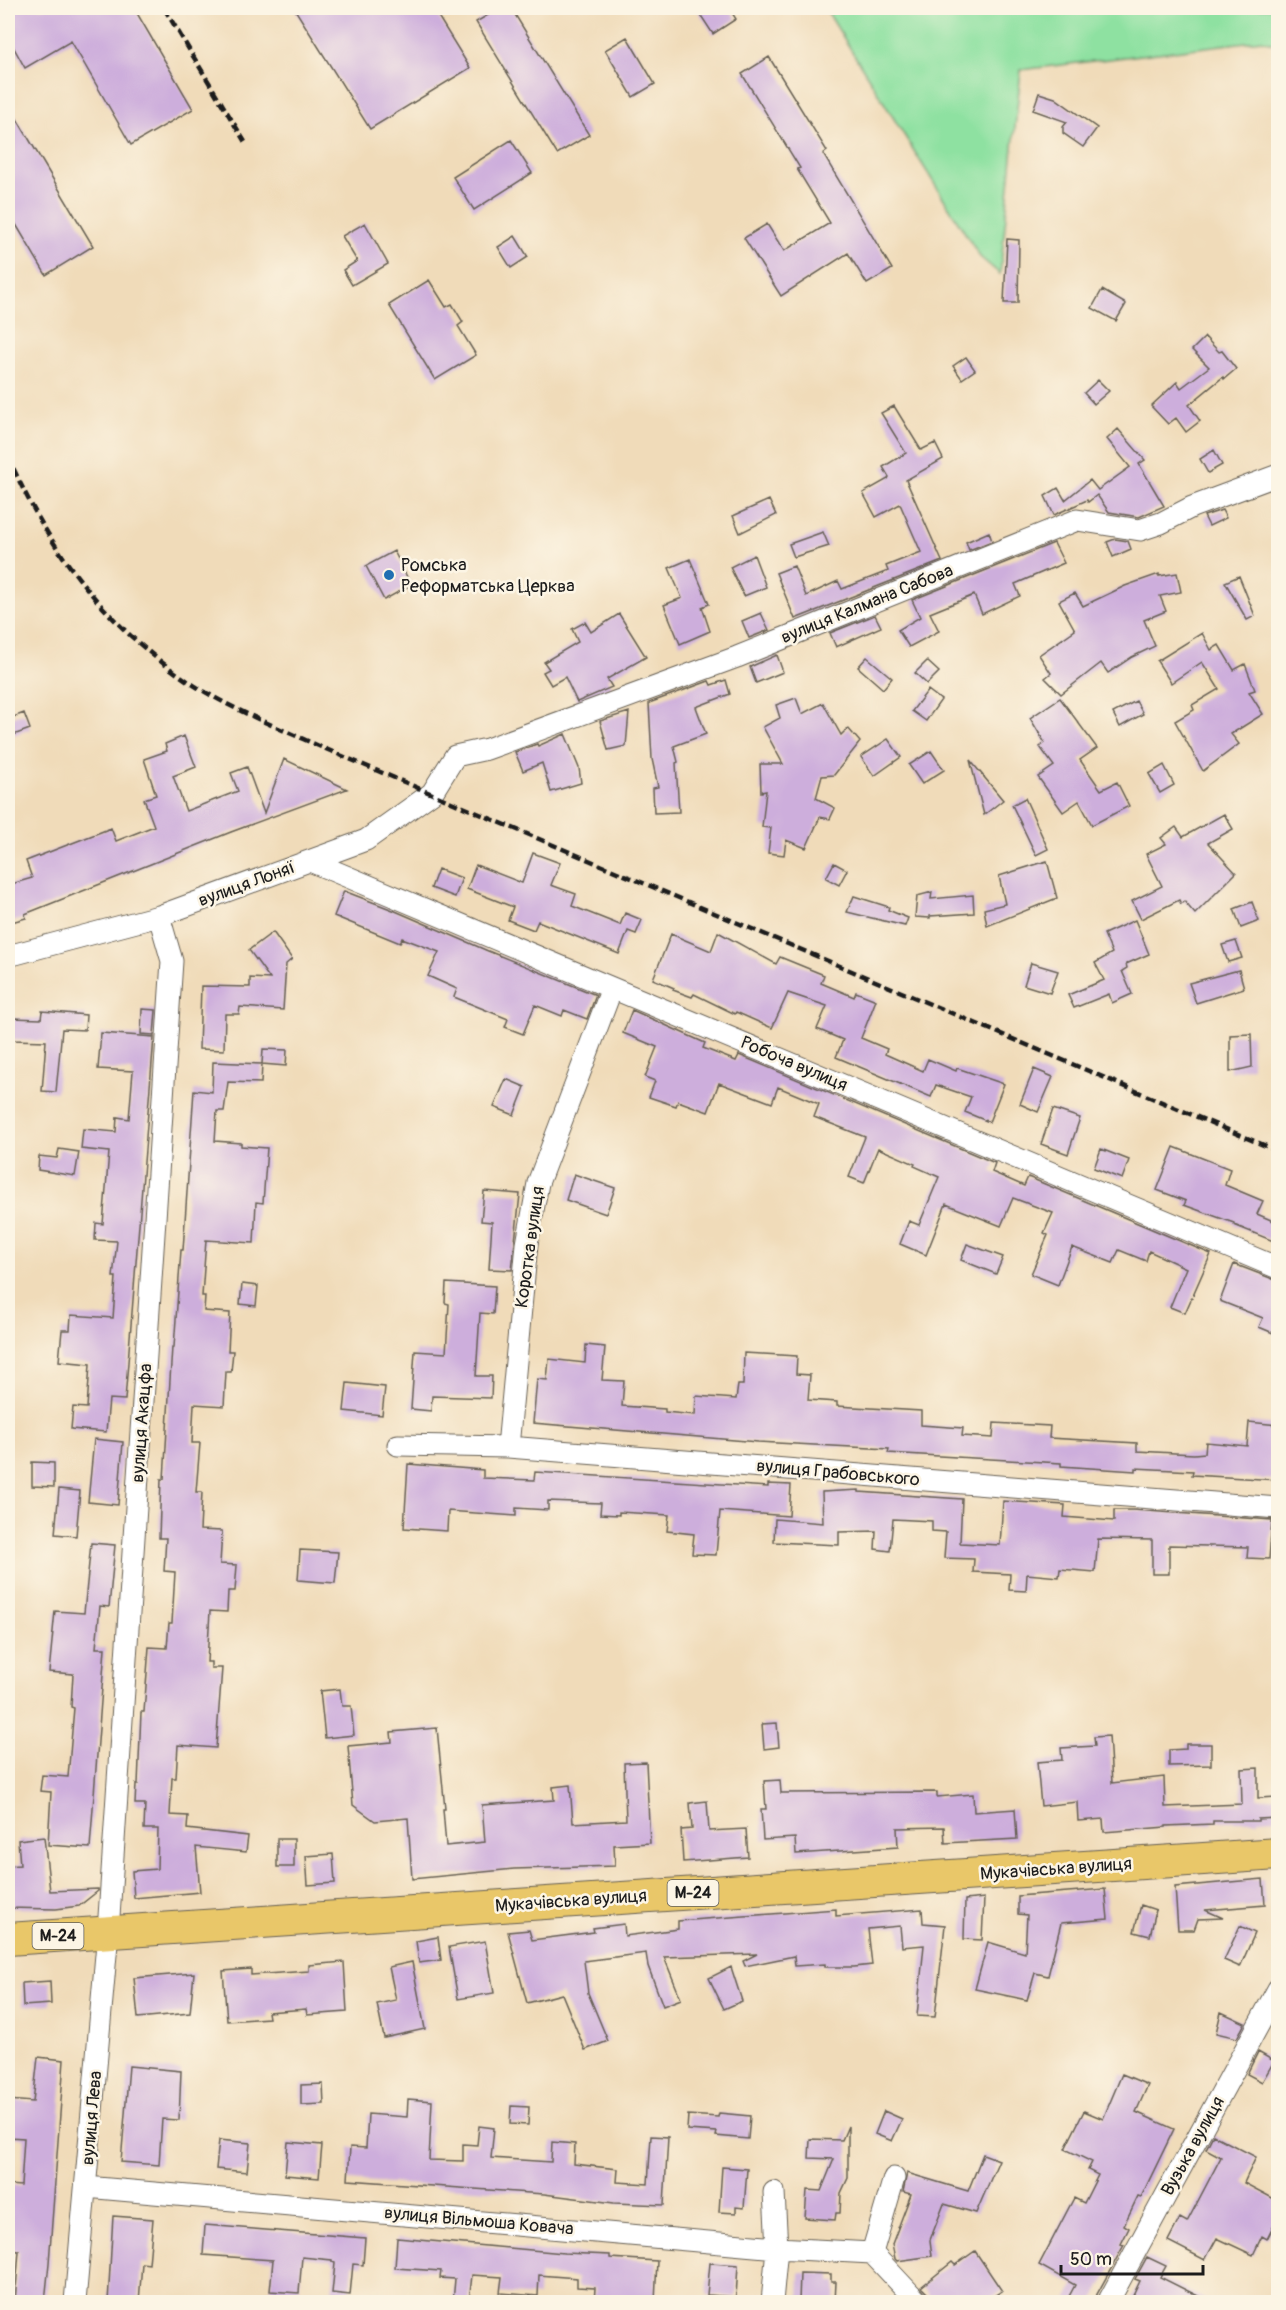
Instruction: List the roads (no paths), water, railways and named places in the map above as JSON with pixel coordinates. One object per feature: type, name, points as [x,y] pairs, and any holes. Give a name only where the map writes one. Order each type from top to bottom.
[{"type":"highway","name":"Мукачівська вулиця","points":[[8,1939],[1278,1854]]},
{"type":"street","name":"вулиця Калмана Сабова","points":[[455,756],[487,749],[737,657],[1077,520],[1140,530],[1161,523],[1192,507],[1278,476]]},
{"type":"street","name":"вулиця Лоняї","points":[[8,957],[159,916],[366,840],[432,793],[455,756]]},
{"type":"street","name":"Робоча вулиця","points":[[310,861],[1278,1268]]},
{"type":"street","name":"вулиця Акацфа","points":[[108,1932],[172,961],[159,916]]},
{"type":"street","name":"Коротка вулиця","points":[[508,1447],[527,1245],[538,1183],[612,988]]},
{"type":"street","name":"вулиця Грабовського","points":[[398,1445],[508,1447],[1278,1508]]},
{"type":"street","name":"вулиця Лева","points":[[75,2302],[108,1932]]},
{"type":"street","name":"Вузька вулиця","points":[[1108,2302],[1278,1989]]},
{"type":"street","points":[[894,2178],[872,2253],[918,2302]]},
{"type":"street","name":"вулиця Вільмоша Ковача","points":[[86,2187],[777,2248],[872,2253]]},
{"type":"street","points":[[772,2302],[777,2248],[774,2192]]},
{"type":"railway","points":[[164,8],[245,142]]},
{"type":"railway","points":[[8,456],[39,519],[78,578],[100,604],[151,653],[179,675],[213,696],[321,747],[1278,1151]]},
{"type":"place","name":"Ромська Реформатська Церква","points":[[389,575]]}]
